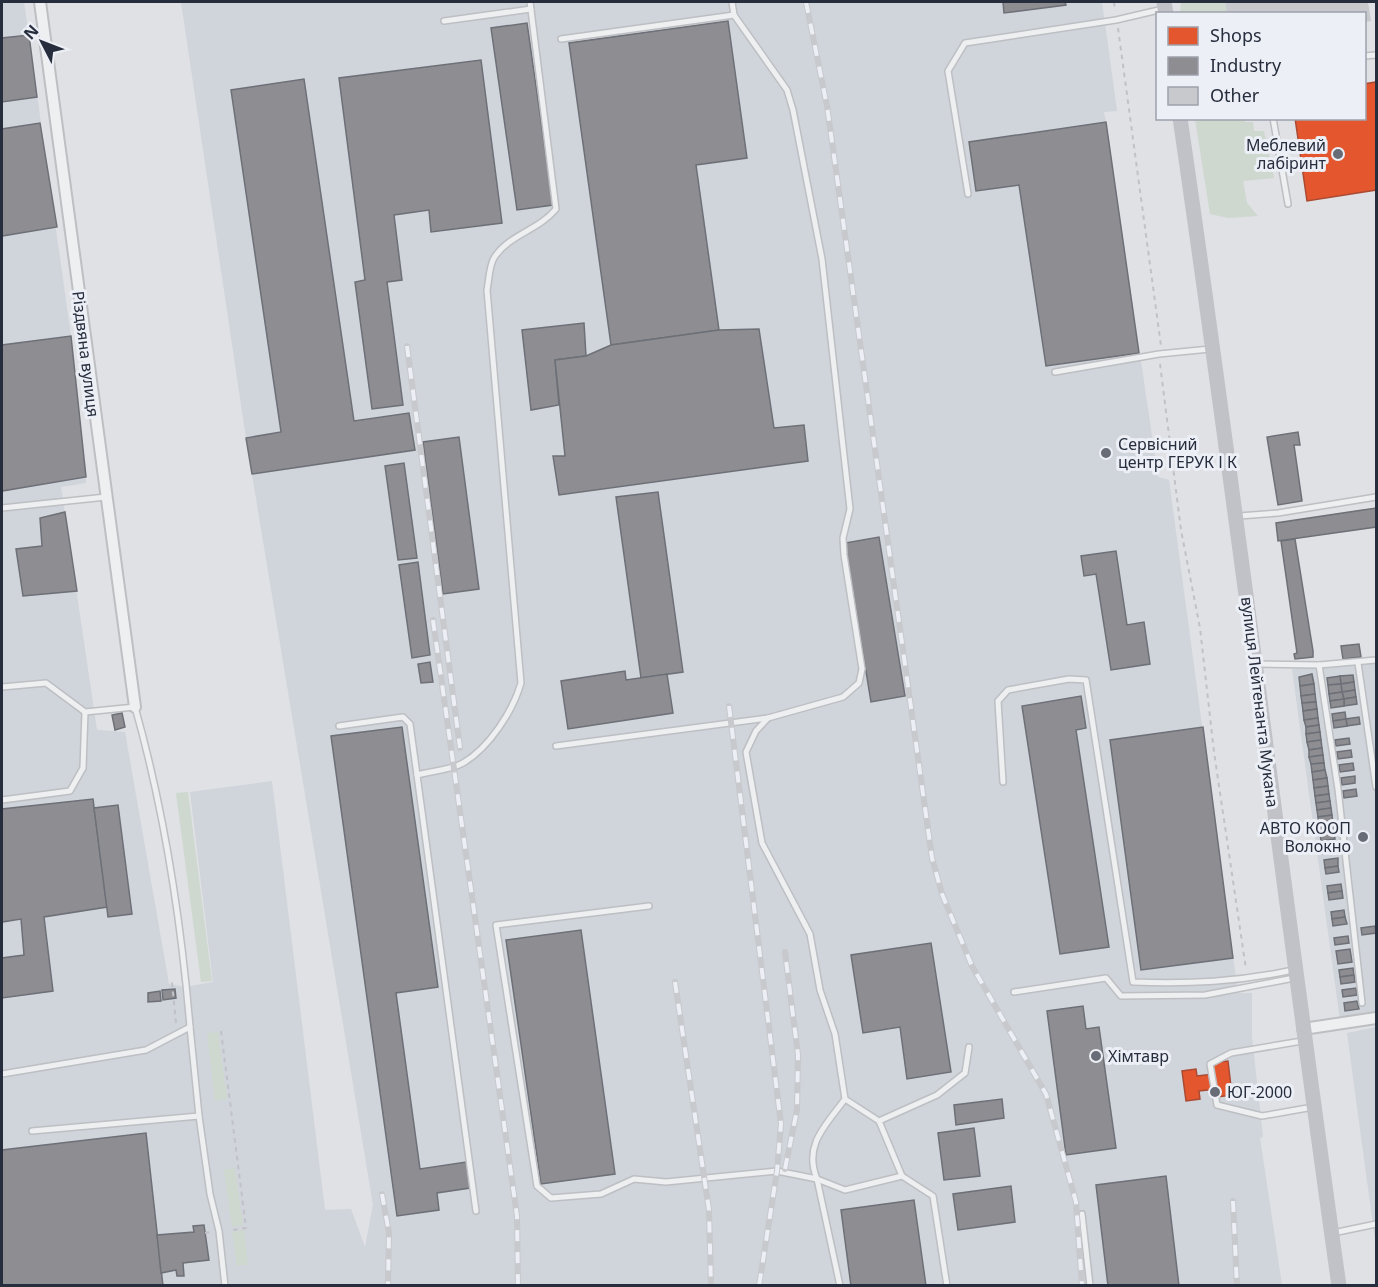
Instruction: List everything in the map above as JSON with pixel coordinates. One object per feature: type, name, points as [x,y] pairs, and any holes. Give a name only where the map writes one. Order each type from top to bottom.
[{"type":"main road","name":"вулиця Лейтенанта Мукана","points":[[1180,120],[1214,349],[1303,1035],[1339,1286]]},
{"type":"street","name":"Різдвяна вулиця","points":[[40,2],[135,706]]},
{"type":"street","points":[[1303,1035],[1377,1018]]},
{"type":"lane","points":[[417,775],[462,764],[482,748],[516,699],[521,683],[487,290],[493,259],[507,244],[546,222],[556,209],[530,2]]},
{"type":"lane","points":[[556,746],[768,718],[843,697],[859,683],[862,669],[843,538],[850,509],[820,248],[787,90],[734,15],[732,2]]},
{"type":"lane","points":[[968,194],[948,70],[965,43],[1116,20],[1165,8]]},
{"type":"lane","points":[[444,21],[531,9]]},
{"type":"lane","points":[[561,39],[734,15]]},
{"type":"lane","points":[[1273,120],[1288,204]]},
{"type":"lane","points":[[1055,372],[1159,354],[1214,349]]},
{"type":"lane","points":[[2,508],[106,497]]},
{"type":"lane","points":[[1236,517],[1278,513],[1377,497]]},
{"type":"lane","points":[[1255,664],[1319,665],[1377,660]]},
{"type":"lane","points":[[1358,663],[1377,788]]},
{"type":"lane","points":[[1319,665],[1338,789],[1362,1003]]},
{"type":"lane","points":[[1002,782],[998,701],[1008,690],[1069,679],[1086,680],[1133,982],[1182,984],[1295,974]]},
{"type":"lane","points":[[2,687],[46,683],[85,712],[135,706],[153,772],[185,981],[199,1116],[210,1194],[219,1231],[225,1286]]},
{"type":"lane","points":[[2,800],[70,791],[84,768],[85,712]]},
{"type":"lane","points":[[339,726],[403,717],[410,724],[476,1211]]},
{"type":"lane","points":[[768,718],[756,731],[746,752],[762,843],[810,934],[820,990],[835,1034],[845,1099],[814,1142],[811,1165],[817,1179],[840,1286]]},
{"type":"lane","points":[[649,906],[496,925],[537,1186],[543,1194],[551,1198],[601,1194],[634,1179],[666,1182],[777,1171],[817,1179],[845,1190],[902,1176]]},
{"type":"lane","points":[[1014,992],[1106,978],[1121,996],[1205,995],[1295,974]]},
{"type":"lane","points":[[2,1074],[146,1050],[190,1027]]},
{"type":"lane","points":[[1303,1035],[1231,1053],[1210,1064],[1217,1105],[1262,1116],[1314,1107]]},
{"type":"lane","points":[[879,1121],[937,1095],[965,1073],[969,1047]]},
{"type":"lane","points":[[845,1099],[879,1121],[902,1176],[933,1196],[947,1286]]},
{"type":"lane","points":[[32,1131],[199,1116]]},
{"type":"lane","points":[[1082,1214],[1090,1286]]},
{"type":"lane","points":[[1332,1233],[1377,1224]]},
{"type":"path","points":[[1114,2],[1160,337],[1159,354],[1182,530],[1200,628],[1214,752],[1248,979]]},
{"type":"path","points":[[176,1023],[172,983],[185,981]]},
{"type":"path","points":[[221,1031],[246,1228],[233,1230]]},
{"type":"path","points":[[205,1233],[211,1232]]},
{"type":"shaded area","points":[[2,2],[24,2],[71,336],[86,483],[61,487],[97,730],[125,732],[169,984],[185,987],[213,982],[190,792],[272,781],[325,1210],[351,1209],[365,1247],[373,1205],[246,438],[181,2],[1102,2],[1117,111],[1104,112],[1158,477],[1169,480],[1238,993],[1252,993],[1252,1037],[1263,1137],[1260,1138],[1282,1285],[2,1286]]},
{"type":"shaded area","points":[[1181,2],[1225,2],[1227,12],[1180,12]]},
{"type":"shaded area","points":[[1195,120],[1253,122],[1254,131],[1264,131],[1274,178],[1243,181],[1247,203],[1258,216],[1228,218],[1210,214]]},
{"type":"shaded area","points":[[1376,657],[1376,1015],[1340,1020],[1292,669]]},
{"type":"shaded area","points":[[188,792],[212,981],[201,982],[176,793]]},
{"type":"shaded area","points":[[1376,1027],[1376,1247],[1347,1033]]},
{"type":"shaded area","points":[[218,1032],[227,1099],[215,1101],[207,1033]]},
{"type":"shaded area","points":[[235,1168],[243,1225],[232,1227],[224,1170]]},
{"type":"shaded area","points":[[244,1230],[248,1265],[237,1266],[232,1232]]},
{"type":"building: Shops","name":"Меблевий лабіринт","points":[[1376,82],[1376,190],[1307,201],[1295,120],[1366,120],[1366,84]]},
{"type":"building: Shops","points":[[1228,1061],[1232,1095],[1217,1097],[1216,1089],[1199,1091],[1200,1099],[1186,1101],[1182,1071],[1196,1069],[1197,1076],[1214,1074],[1212,1063]]},
{"type":"building: Industry","points":[[1003,2],[1065,2],[1066,5],[1004,13]]},
{"type":"building: Industry","points":[[728,21],[747,158],[696,165],[719,330],[611,345],[569,43]]},
{"type":"building: Industry","points":[[527,23],[553,205],[517,210],[491,28]]},
{"type":"building: Industry","points":[[29,35],[37,97],[2,102],[2,38]]},
{"type":"building: Industry","points":[[481,60],[502,223],[431,232],[429,210],[394,215],[402,280],[387,282],[403,405],[372,409],[355,282],[365,280],[339,78]]},
{"type":"building: Industry","points":[[304,79],[354,421],[409,413],[415,450],[252,474],[246,438],[281,432],[231,90]]},
{"type":"building: Industry","points":[[1106,122],[1139,353],[1046,366],[1019,185],[976,191],[969,142]]},
{"type":"building: Industry","points":[[40,123],[57,227],[2,236],[2,129]]},
{"type":"building: Industry","points":[[584,323],[586,356],[555,360],[559,405],[531,410],[522,330]]},
{"type":"building: Industry","points":[[759,329],[774,428],[804,425],[808,461],[559,495],[553,456],[565,456],[555,360],[586,356],[611,345],[719,330]]},
{"type":"building: Industry","points":[[71,336],[86,477],[2,491],[2,345]]},
{"type":"building: Industry","points":[[1298,432],[1300,445],[1294,445],[1302,501],[1278,505],[1267,437]]},
{"type":"building: Industry","points":[[459,437],[479,589],[443,594],[423,442]]},
{"type":"building: Industry","points":[[404,463],[417,558],[398,560],[385,466]]},
{"type":"building: Industry","points":[[658,492],[683,672],[641,678],[616,497]]},
{"type":"building: Industry","points":[[1376,508],[1376,527],[1278,541],[1276,523]]},
{"type":"building: Industry","points":[[65,512],[77,591],[23,596],[16,549],[42,546],[40,518]]},
{"type":"building: Industry","points":[[879,537],[905,696],[871,702],[845,543]]},
{"type":"building: Industry","points":[[1295,539],[1313,657],[1295,659],[1294,654],[1297,653],[1281,541]]},
{"type":"building: Industry","points":[[1116,551],[1127,625],[1144,622],[1150,664],[1111,670],[1096,574],[1084,576],[1081,556]]},
{"type":"building: Industry","points":[[418,562],[430,655],[412,658],[399,565]]},
{"type":"building: Industry","points":[[1359,644],[1361,657],[1343,659],[1341,646]]},
{"type":"building: Industry","points":[[430,662],[433,682],[421,683],[418,664]]},
{"type":"building: Industry","points":[[625,671],[626,680],[667,674],[673,713],[568,729],[561,681]]},
{"type":"building: Industry","points":[[1312,674],[1314,684],[1300,686],[1299,677]]},
{"type":"building: Industry","points":[[1353,675],[1354,682],[1341,684],[1340,676]]},
{"type":"building: Industry","points":[[1340,676],[1341,684],[1328,685],[1327,678]]},
{"type":"building: Industry","points":[[1354,682],[1355,690],[1342,692],[1341,684]]},
{"type":"building: Industry","points":[[1314,684],[1315,694],[1301,696],[1300,686]]},
{"type":"building: Industry","points":[[1341,684],[1342,692],[1329,694],[1328,685]]},
{"type":"building: Industry","points":[[1355,690],[1356,697],[1344,699],[1342,692]]},
{"type":"building: Industry","points":[[1342,692],[1344,699],[1330,701],[1329,694]]},
{"type":"building: Industry","points":[[1315,694],[1316,702],[1302,703],[1301,696]]},
{"type":"building: Industry","points":[[1081,696],[1086,728],[1076,730],[1109,947],[1060,954],[1022,706]]},
{"type":"building: Industry","points":[[1356,697],[1357,704],[1344,706],[1344,699]]},
{"type":"building: Industry","points":[[1344,699],[1344,706],[1331,708],[1330,701]]},
{"type":"building: Industry","points":[[1316,702],[1317,709],[1303,711],[1302,703]]},
{"type":"building: Industry","points":[[1317,709],[1318,718],[1304,720],[1303,711]]},
{"type":"building: Industry","points":[[1345,712],[1346,719],[1333,721],[1332,714]]},
{"type":"building: Industry","points":[[122,713],[125,727],[115,730],[112,715]]},
{"type":"building: Industry","points":[[1359,717],[1360,724],[1347,726],[1346,719]]},
{"type":"building: Industry","points":[[1318,718],[1319,725],[1306,727],[1304,720]]},
{"type":"building: Industry","points":[[1346,719],[1347,726],[1334,728],[1333,721]]},
{"type":"building: Industry","points":[[1319,725],[1320,732],[1306,734],[1306,727]]},
{"type":"building: Industry","points":[[402,727],[438,987],[396,993],[420,1169],[466,1162],[470,1188],[437,1193],[439,1210],[397,1216],[331,736]]},
{"type":"building: Industry","points":[[1203,727],[1233,958],[1141,970],[1110,740]]},
{"type":"building: Industry","points":[[1320,732],[1321,740],[1307,742],[1306,734]]},
{"type":"building: Industry","points":[[1349,738],[1350,744],[1336,746],[1335,740]]},
{"type":"building: Industry","points":[[1321,740],[1322,748],[1309,750],[1307,742]]},
{"type":"building: Industry","points":[[1322,748],[1323,755],[1309,757],[1309,750]]},
{"type":"building: Industry","points":[[1351,750],[1352,757],[1338,759],[1337,752]]},
{"type":"building: Industry","points":[[1323,755],[1324,763],[1311,764],[1309,757]]},
{"type":"building: Industry","points":[[1324,763],[1325,770],[1312,772],[1311,764]]},
{"type":"building: Industry","points":[[1353,763],[1354,770],[1340,772],[1339,765]]},
{"type":"building: Industry","points":[[1325,770],[1327,778],[1313,780],[1312,772]]},
{"type":"building: Industry","points":[[1355,776],[1355,783],[1342,785],[1341,778]]},
{"type":"building: Industry","points":[[1327,778],[1328,786],[1314,788],[1313,780]]},
{"type":"building: Industry","points":[[1328,786],[1329,794],[1315,796],[1314,788]]},
{"type":"building: Industry","points":[[1356,789],[1357,796],[1344,798],[1343,791]]},
{"type":"building: Industry","points":[[1329,794],[1330,801],[1316,803],[1315,796]]},
{"type":"building: Industry","points":[[93,799],[107,907],[44,917],[53,991],[2,998],[2,958],[24,955],[21,919],[2,922],[2,809]]},
{"type":"building: Industry","points":[[1330,801],[1331,808],[1317,810],[1316,803]]},
{"type":"building: Industry","points":[[118,805],[132,914],[108,917],[94,808]]},
{"type":"building: Industry","points":[[1331,808],[1332,815],[1318,817],[1317,810]]},
{"type":"building: Industry","points":[[1332,815],[1333,823],[1319,825],[1318,817]]},
{"type":"building: Industry","points":[[1333,823],[1334,831],[1320,833],[1319,825]]},
{"type":"building: Industry","points":[[1334,831],[1335,839],[1321,841],[1320,833]]},
{"type":"building: Industry","points":[[1336,845],[1337,852],[1323,854],[1322,847]]},
{"type":"building: Industry","points":[[1338,858],[1338,866],[1325,868],[1324,860]]},
{"type":"building: Industry","points":[[1338,866],[1339,872],[1326,874],[1325,868]]},
{"type":"building: Industry","points":[[1341,884],[1342,891],[1328,893],[1327,886]]},
{"type":"building: Industry","points":[[1342,891],[1343,898],[1329,900],[1328,893]]},
{"type":"building: Industry","points":[[1344,910],[1345,917],[1332,919],[1331,912]]},
{"type":"building: Industry","points":[[1345,917],[1347,924],[1333,926],[1332,919]]},
{"type":"building: Industry","points":[[1375,926],[1376,933],[1362,935],[1361,928]]},
{"type":"building: Industry","points":[[581,930],[615,1174],[541,1184],[506,940]]},
{"type":"building: Industry","points":[[1348,936],[1349,943],[1335,945],[1334,938]]},
{"type":"building: Industry","points":[[931,943],[951,1072],[907,1079],[900,1027],[863,1033],[851,955]]},
{"type":"building: Industry","points":[[1350,949],[1352,962],[1338,964],[1336,951]]},
{"type":"building: Industry","points":[[1353,968],[1354,975],[1340,977],[1339,970]]},
{"type":"building: Industry","points":[[1354,975],[1355,982],[1341,984],[1340,977]]},
{"type":"building: Industry","points":[[1356,988],[1357,995],[1343,997],[1342,990]]},
{"type":"building: Industry","points":[[175,989],[176,998],[163,1000],[162,990]]},
{"type":"building: Industry","points":[[160,991],[161,1001],[148,1002],[148,993]]},
{"type":"building: Industry","points":[[1357,1001],[1359,1009],[1345,1011],[1344,1003]]},
{"type":"building: Industry","points":[[1083,1006],[1086,1029],[1099,1027],[1116,1148],[1066,1155],[1047,1011]]},
{"type":"building: Industry","points":[[1002,1099],[1004,1118],[956,1125],[954,1105]]},
{"type":"building: Industry","points":[[974,1128],[980,1176],[944,1180],[938,1133]]},
{"type":"building: Industry","points":[[146,1133],[163,1286],[2,1286],[2,1150]]},
{"type":"building: Industry","points":[[1166,1176],[1179,1286],[1108,1286],[1096,1185]]},
{"type":"building: Industry","points":[[1011,1186],[1015,1222],[958,1230],[953,1194]]},
{"type":"building: Industry","points":[[914,1200],[926,1286],[851,1286],[841,1210]]},
{"type":"building: Industry","points":[[204,1225],[209,1260],[183,1263],[184,1276],[177,1276],[176,1270],[161,1273],[157,1235],[194,1232],[193,1226]]},
{"type":"building: Other","points":[[1225,2],[1368,2],[1371,21],[1366,22],[1366,12],[1227,12]]},
{"type":"railway","points":[[806,2],[827,106],[932,858],[942,894],[972,966],[1046,1094],[1076,1202],[1082,1286]]},
{"type":"railway","points":[[407,346],[460,748]]},
{"type":"railway","points":[[433,620],[517,1216],[518,1286]]},
{"type":"railway","points":[[729,706],[781,1124],[777,1171],[759,1286]]},
{"type":"railway","points":[[785,952],[798,1055],[797,1110],[785,1169]]},
{"type":"railway","points":[[675,982],[709,1210],[711,1286]]},
{"type":"railway","points":[[382,1194],[389,1233],[388,1286]]},
{"type":"railway","points":[[1233,1201],[1237,1286]]},
{"type":"place","name":"Меблевий лабіринт","points":[[1338,154]]},
{"type":"place","name":"Сервісний центр ГЕРУК І К","points":[[1106,453]]},
{"type":"place","name":"АВТО КООП Волокно","points":[[1363,837]]},
{"type":"place","name":"Хімтавр","points":[[1096,1056]]},
{"type":"place","name":"ЮГ-2000","points":[[1215,1092]]}]
